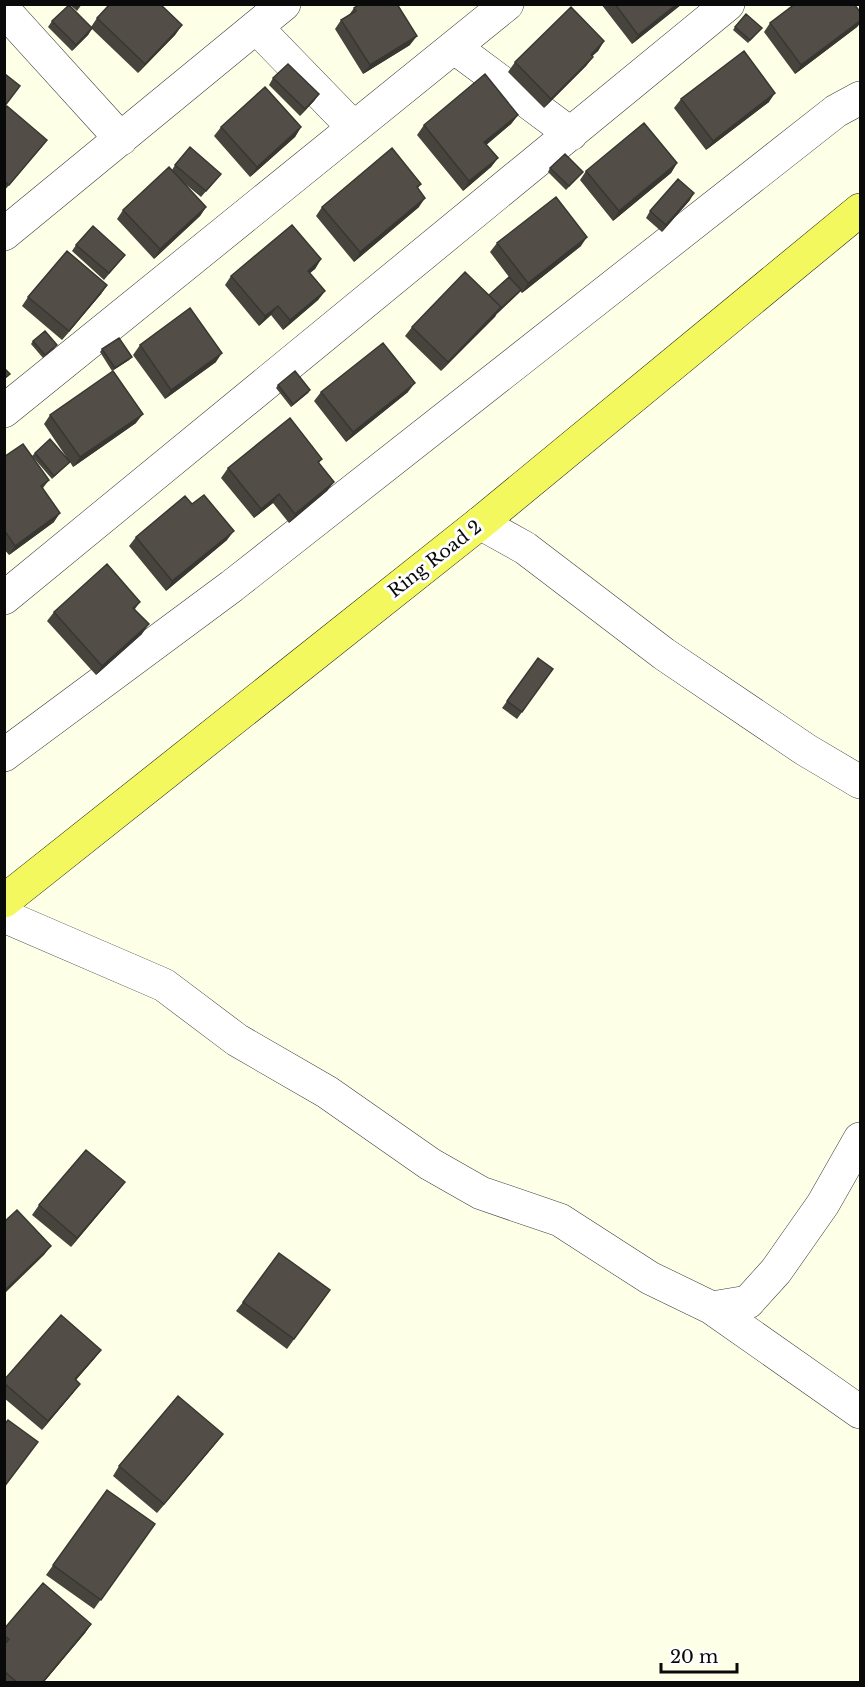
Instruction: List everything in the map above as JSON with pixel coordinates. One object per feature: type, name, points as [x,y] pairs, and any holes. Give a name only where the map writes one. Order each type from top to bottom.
[{"type":"main road","name":"Ring Road 2","points":[[4,901],[480,523],[861,210]]},
{"type":"street","points":[[4,234],[284,4]]},
{"type":"street","points":[[4,411],[507,4]]},
{"type":"street","points":[[4,598],[728,4]]},
{"type":"street","points":[[4,10],[121,139]]},
{"type":"street","points":[[256,27],[354,128]]},
{"type":"street","points":[[454,47],[571,134]]},
{"type":"street","points":[[4,755],[232,586],[836,111],[861,98]]},
{"type":"street","points":[[480,523],[525,548],[664,654],[806,750],[861,782]]},
{"type":"street","points":[[4,916],[164,985],[237,1040],[327,1092],[430,1164],[481,1193],[560,1220],[650,1278],[712,1308],[861,1413]]},
{"type":"street","points":[[712,1308],[748,1302],[776,1271],[823,1204],[861,1139]]},
{"type":"building","points":[[110,4],[160,4],[182,25],[145,64],[97,18]]},
{"type":"building","points":[[360,4],[397,4],[417,36],[370,65],[341,20],[356,11],[354,8]]},
{"type":"building","points":[[615,4],[677,4],[638,35]]},
{"type":"building","points":[[795,4],[854,4],[861,13],[861,20],[801,65],[770,23]]},
{"type":"building","points":[[69,5],[92,28],[76,45],[52,21]]},
{"type":"building","points":[[571,7],[604,41],[591,55],[593,57],[551,99],[515,62]]},
{"type":"building","points":[[746,14],[762,28],[750,40],[735,27]]},
{"type":"building","points":[[744,51],[775,93],[713,141],[681,99]]},
{"type":"building","points":[[288,64],[319,94],[305,109],[273,78]]},
{"type":"building","points":[[5,74],[20,86],[4,107],[4,76]]},
{"type":"building","points":[[485,74],[518,115],[484,142],[498,158],[469,181],[424,125]]},
{"type":"building","points":[[265,87],[301,127],[257,167],[221,127]]},
{"type":"building","points":[[7,106],[47,140],[9,185],[4,181],[4,110]]},
{"type":"building","points":[[644,123],[677,163],[619,211],[586,171]]},
{"type":"building","points":[[190,147],[221,174],[206,191],[175,165]]},
{"type":"building","points":[[392,148],[421,184],[417,187],[425,198],[360,252],[322,207]]},
{"type":"building","points":[[565,154],[583,172],[569,186],[550,168]]},
{"type":"building","points":[[169,167],[206,207],[160,249],[123,210]]},
{"type":"building","points":[[678,179],[694,193],[666,225],[650,211]]},
{"type":"building","points":[[556,197],[587,237],[528,283],[497,243]]},
{"type":"building","points":[[292,225],[321,259],[308,271],[325,291],[290,320],[278,306],[265,316],[231,276]]},
{"type":"building","points":[[93,226],[125,255],[109,273],[76,245]]},
{"type":"building","points":[[67,251],[107,285],[69,331],[28,297]]},
{"type":"building","points":[[465,272],[501,307],[448,362],[412,327]]},
{"type":"building","points":[[509,277],[521,290],[499,310],[501,307],[489,295]]},
{"type":"building","points":[[190,308],[222,353],[171,390],[140,345]]},
{"type":"building","points":[[45,331],[57,345],[45,355],[33,341]]},
{"type":"building","points":[[119,338],[132,357],[115,368],[102,349]]},
{"type":"building","points":[[383,343],[415,383],[353,432],[321,392]]},
{"type":"building","points":[[4,368],[10,374],[4,379]]},
{"type":"building","points":[[113,371],[143,414],[80,457],[50,415]]},
{"type":"building","points":[[295,371],[310,390],[293,404],[278,385]]},
{"type":"building","points":[[290,418],[322,459],[318,462],[334,482],[295,514],[279,494],[261,509],[228,468]]},
{"type":"building","points":[[50,439],[70,462],[54,476],[35,453]]},
{"type":"building","points":[[23,444],[49,480],[41,486],[60,513],[15,546],[4,530],[4,457]]},
{"type":"building","points":[[204,495],[234,531],[172,581],[136,537],[185,496],[192,504]]},
{"type":"building","points":[[107,564],[140,602],[133,608],[149,624],[102,666],[54,612]]},
{"type":"building","points":[[538,658],[553,669],[522,712],[507,701]]},
{"type":"building","points":[[86,1150],[125,1182],[77,1238],[39,1205]]},
{"type":"building","points":[[17,1210],[51,1246],[4,1291],[4,1222]]},
{"type":"building","points":[[279,1253],[330,1290],[294,1339],[243,1302]]},
{"type":"building","points":[[61,1315],[101,1350],[75,1379],[80,1384],[48,1421],[4,1383],[4,1380]]},
{"type":"building","points":[[178,1396],[223,1434],[164,1504],[119,1466]]},
{"type":"building","points":[[8,1420],[38,1442],[4,1487],[4,1425]]},
{"type":"building","points":[[107,1490],[155,1524],[101,1600],[53,1565]]},
{"type":"building","points":[[43,1583],[91,1624],[42,1683],[18,1683],[4,1671],[4,1645],[9,1639],[4,1636],[4,1629]]}]
